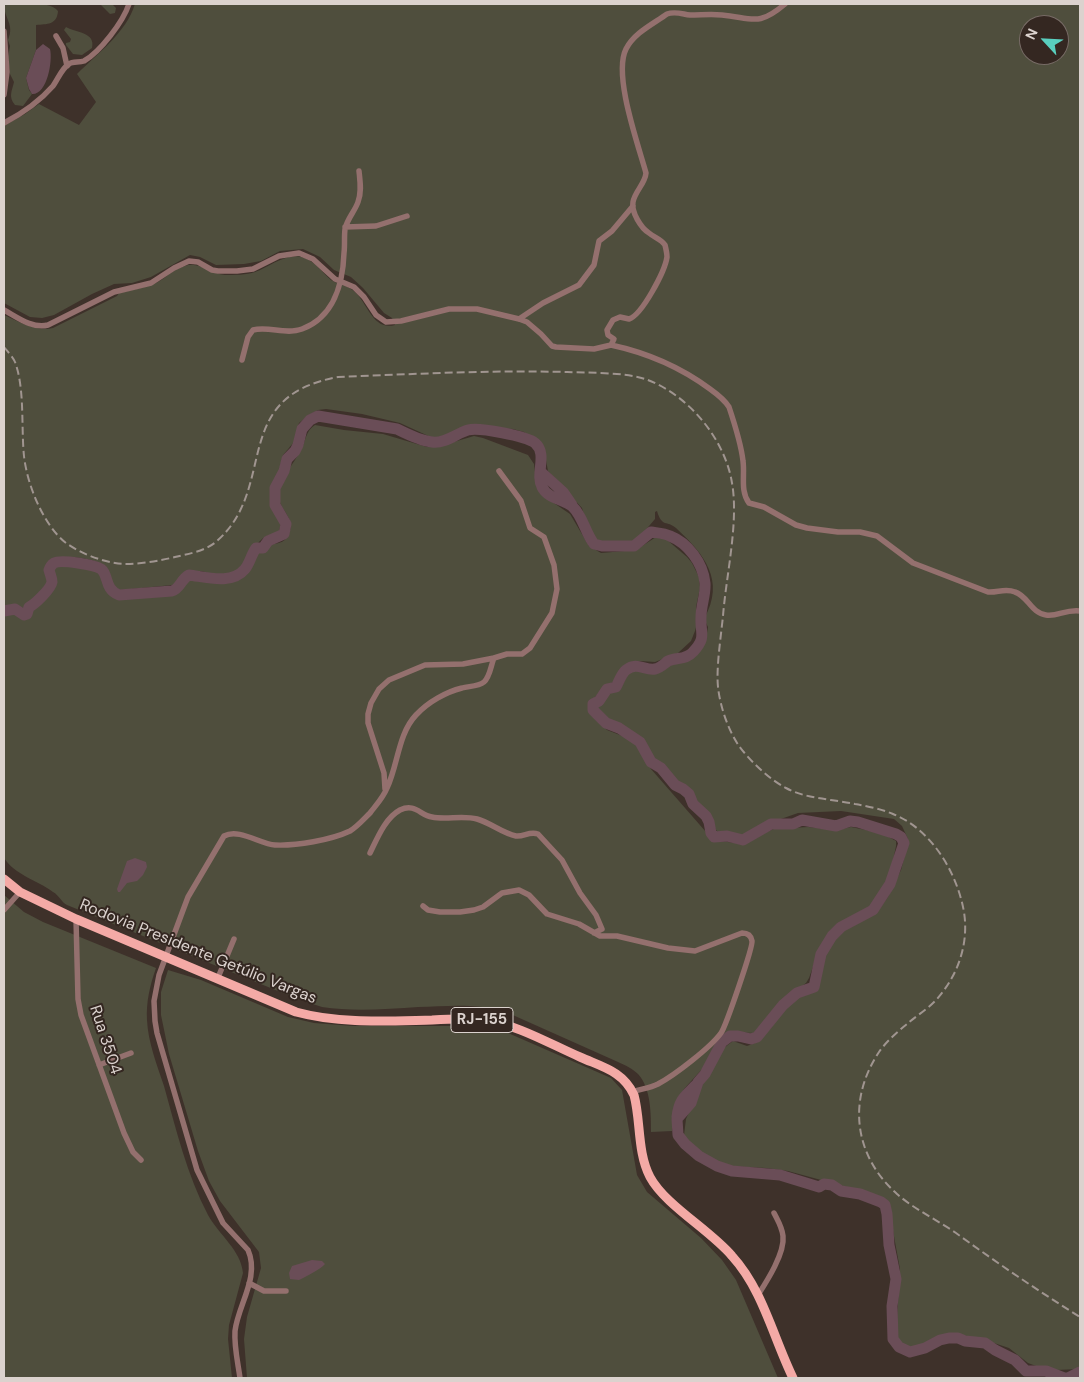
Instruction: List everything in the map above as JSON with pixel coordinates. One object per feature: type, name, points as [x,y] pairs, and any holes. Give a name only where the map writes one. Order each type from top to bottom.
[{"type":"main road","name":"Rodovia Presidente Getúlio Vargas","points":[[4,879],[20,892],[76,919],[296,1012],[329,1019],[368,1021],[470,1019],[497,1022],[611,1070],[625,1080],[632,1092],[636,1104],[645,1163],[651,1179],[667,1197],[732,1255],[744,1270],[758,1295],[793,1378]]},
{"type":"street","points":[[4,123],[38,102],[58,79],[66,66],[73,62],[82,62],[101,46],[121,21],[129,4]]},
{"type":"street","points":[[518,319],[543,302],[578,285],[594,265],[599,241],[612,231],[633,206],[635,197],[646,179],[625,96],[623,59],[626,49],[634,36],[672,12],[690,15],[724,15],[755,20],[768,16],[785,4]]},
{"type":"street","points":[[4,31],[7,72],[4,95]]},
{"type":"street","points":[[56,36],[63,48],[66,66]]},
{"type":"street","points":[[242,360],[248,337],[253,330],[292,331],[303,329],[325,313],[335,298],[343,263],[345,227],[360,196],[359,171]]},
{"type":"street","points":[[611,345],[614,339],[607,333],[609,326],[616,317],[628,319],[636,315],[656,287],[667,258],[665,245],[646,231],[637,219],[633,206]]},
{"type":"street","points":[[345,227],[376,226],[406,216]]},
{"type":"street","points":[[4,310],[30,324],[48,325],[114,292],[151,283],[174,268],[190,261],[198,262],[212,270],[242,270],[253,269],[279,256],[299,253],[313,259],[331,276],[354,287],[364,297],[376,315],[386,322],[401,321],[434,312],[463,308],[477,309],[518,319],[535,328],[552,346],[594,349],[611,345],[636,351],[669,363],[699,380],[730,407],[741,446],[744,466],[744,493],[749,503],[764,507],[796,525],[807,528],[838,532],[860,532],[877,536],[913,563],[988,592],[992,593],[1002,590],[1017,592],[1033,609],[1047,616],[1065,611],[1080,611]]},
{"type":"street","points":[[384,794],[384,773],[368,723],[369,709],[379,689],[389,680],[420,666],[463,664],[507,654],[522,654],[530,648],[552,613],[557,589],[554,565],[544,537],[530,528],[521,501],[499,470]]},
{"type":"street","points":[[240,1378],[235,1333],[252,1271],[251,1256],[248,1250],[223,1224],[197,1170],[156,1033],[154,1001],[159,975],[188,897],[224,836],[234,834],[266,844],[277,845],[318,840],[350,831],[366,818],[384,794],[408,724],[417,714],[440,697],[451,691],[482,683],[487,678],[494,658]]},
{"type":"street","points":[[370,853],[380,832],[390,819],[396,813],[407,808],[420,810],[430,817],[476,818],[517,836],[527,833],[538,834],[562,860],[580,893],[596,915],[602,929],[594,933]]},
{"type":"street","points":[[423,906],[428,910],[440,912],[474,910],[483,907],[502,893],[519,890],[529,895],[547,914],[568,920],[600,936],[617,936],[660,946],[695,950],[742,933],[747,933],[753,943],[727,1021],[721,1032],[711,1044],[658,1084],[632,1092]]},
{"type":"street","points":[[4,910],[20,892]]},
{"type":"street","name":"Rua 3504","points":[[76,919],[78,999],[81,1015],[128,1143],[141,1160]]},
{"type":"street","points":[[218,980],[234,939]]},
{"type":"street","points":[[99,1065],[131,1053]]},
{"type":"street","points":[[758,1295],[769,1278],[780,1254],[784,1238],[774,1214]]},
{"type":"street","points":[[249,1283],[264,1291],[286,1291]]},
{"type":"shaded area","points":[[4,4],[41,4],[48,5],[58,11],[54,21],[48,24],[36,25],[36,50],[26,78],[32,94],[23,106],[15,105],[11,97],[14,82],[10,74],[8,57],[10,26]]},
{"type":"shaded area","points":[[100,4],[112,4],[116,8],[115,13],[110,14]]},
{"type":"shaded area","points":[[135,4],[1080,4],[1080,1369],[1056,1370],[1036,1366],[1028,1363],[1009,1348],[982,1339],[961,1335],[941,1336],[911,1349],[903,1346],[896,1335],[900,1269],[889,1209],[880,1199],[865,1192],[788,1171],[727,1166],[691,1146],[684,1135],[686,1119],[720,1051],[733,1041],[747,1046],[755,1043],[771,1028],[783,1009],[800,994],[818,988],[820,967],[836,935],[878,911],[888,897],[901,870],[908,839],[902,826],[894,819],[841,811],[798,813],[761,826],[743,836],[719,833],[704,808],[695,802],[688,789],[672,779],[655,762],[644,739],[620,725],[608,723],[597,710],[597,705],[602,702],[606,694],[622,686],[629,671],[638,669],[654,672],[673,661],[686,660],[693,656],[703,644],[707,633],[708,627],[704,619],[713,592],[709,569],[695,548],[676,528],[663,522],[657,511],[655,512],[655,519],[638,539],[625,544],[597,543],[590,534],[582,508],[548,471],[543,445],[524,432],[513,429],[469,427],[449,437],[435,439],[400,423],[362,414],[326,409],[318,410],[299,423],[294,442],[283,455],[279,471],[272,486],[272,504],[281,522],[279,532],[261,540],[246,563],[238,571],[214,576],[194,571],[172,585],[121,590],[113,587],[106,569],[98,563],[84,558],[61,558],[50,562],[46,576],[49,582],[41,593],[25,608],[4,607],[4,315],[40,329],[53,328],[117,296],[119,293],[156,283],[185,266],[195,265],[220,274],[240,275],[261,270],[285,258],[298,256],[312,262],[331,280],[352,290],[360,297],[372,315],[381,324],[387,326],[395,325],[392,318],[384,313],[351,277],[334,270],[320,257],[303,249],[280,251],[261,261],[244,264],[216,265],[200,257],[190,255],[151,277],[132,283],[114,284],[54,315],[42,318],[30,317],[4,303],[4,126],[39,104],[79,125],[96,102],[77,74],[110,42],[125,24]]},
{"type":"shaded area","points":[[66,27],[88,36],[91,39],[92,48],[82,55],[73,54],[66,45],[71,39],[64,30]]},
{"type":"shaded area","points":[[43,44],[50,49],[50,69],[42,89],[32,94],[26,78],[36,50]]},
{"type":"shaded area","points":[[315,425],[383,434],[427,447],[440,446],[474,436],[483,438],[528,455],[534,464],[537,488],[548,499],[570,514],[589,546],[601,553],[636,550],[656,537],[666,539],[687,557],[699,577],[700,588],[696,607],[697,624],[691,641],[678,653],[655,662],[640,661],[627,666],[591,702],[590,713],[607,730],[625,737],[637,745],[651,769],[713,840],[743,844],[774,829],[808,827],[838,830],[851,827],[871,831],[896,841],[890,875],[868,909],[843,922],[830,933],[818,953],[806,983],[783,1001],[759,1029],[754,1033],[731,1032],[717,1043],[703,1068],[684,1089],[678,1099],[674,1108],[672,1131],[651,1132],[646,1086],[634,1070],[506,1012],[485,1007],[463,1006],[358,1010],[319,1006],[67,905],[55,893],[14,869],[4,858],[4,614],[15,612],[24,618],[28,616],[53,588],[53,569],[55,565],[60,564],[98,571],[110,592],[117,597],[124,598],[172,594],[189,579],[229,582],[243,576],[249,570],[258,553],[271,545],[282,542],[287,537],[291,525],[280,501],[280,489],[308,433]]},
{"type":"shaded area","points":[[135,858],[146,862],[147,867],[143,875],[137,881],[127,883],[118,892],[117,889],[127,861]]},
{"type":"shaded area","points":[[4,895],[24,912],[43,922],[156,968],[147,1007],[149,1037],[153,1053],[194,1184],[208,1215],[238,1257],[243,1273],[229,1325],[228,1339],[232,1378],[4,1378]]},
{"type":"shaded area","points":[[168,970],[201,980],[288,1017],[314,1023],[353,1026],[482,1026],[508,1033],[611,1078],[622,1090],[637,1175],[647,1192],[701,1238],[722,1260],[736,1280],[778,1378],[247,1378],[244,1339],[247,1317],[261,1268],[259,1252],[220,1201],[209,1181],[198,1151],[169,1054],[161,1015],[161,992]]},
{"type":"shaded area","points":[[312,1260],[322,1261],[325,1264],[299,1280],[290,1279],[289,1273],[292,1266]]},
{"type":"waterway","points":[[4,611],[15,609],[24,615],[27,614],[29,607],[49,589],[52,582],[49,570],[54,563],[58,562],[78,563],[101,569],[111,589],[119,595],[172,591],[189,575],[218,579],[240,574],[247,567],[256,548],[263,548],[268,541],[284,534],[286,524],[275,505],[275,488],[284,471],[287,459],[298,445],[302,429],[310,420],[318,416],[397,429],[419,439],[432,442],[442,441],[464,431],[474,429],[513,435],[530,440],[535,443],[541,453],[540,482],[542,487],[548,494],[573,507],[594,544],[602,546],[634,546],[651,532],[668,535],[683,543],[698,561],[704,576],[705,591],[701,613],[702,635],[700,643],[690,655],[668,661],[657,668],[630,667],[623,674],[616,687],[607,689],[599,701],[593,704],[593,710],[606,723],[619,728],[640,742],[651,762],[661,768],[675,785],[689,794],[693,804],[706,816],[714,837],[727,836],[743,840],[771,824],[793,824],[802,820],[836,826],[850,821],[896,834],[901,837],[904,843],[890,884],[873,910],[841,927],[832,936],[821,954],[814,987],[797,993],[783,1005],[757,1037],[751,1039],[730,1036],[722,1042],[705,1074],[698,1082],[691,1103],[677,1119],[678,1135],[699,1156],[717,1166],[732,1171],[780,1175],[819,1187],[824,1184],[832,1185],[841,1191],[860,1194],[885,1205],[889,1245],[896,1279],[892,1306],[893,1339],[899,1347],[910,1352],[925,1348],[940,1340],[958,1338],[965,1341],[985,1343],[1015,1360],[1026,1371],[1046,1371],[1064,1378],[1080,1372]]},
{"type":"waterway","points":[[541,472],[563,492],[572,505]]},
{"type":"waterway","points":[[677,1117],[683,1099],[696,1085]]},
{"type":"railway","points":[[4,347],[14,360],[18,373],[24,456],[29,479],[43,515],[50,526],[71,547],[96,558],[122,564],[145,563],[186,555],[202,550],[217,541],[235,519],[247,495],[268,423],[281,403],[304,388],[338,377],[509,372],[617,374],[645,379],[661,386],[676,395],[690,407],[702,420],[722,450],[732,483],[734,498],[733,532],[719,652],[718,679],[723,710],[735,740],[761,770],[773,780],[794,792],[811,797],[879,809],[907,821],[919,830],[930,841],[948,867],[955,882],[964,912],[965,936],[963,947],[951,980],[933,1003],[899,1030],[885,1045],[869,1070],[862,1089],[859,1108],[860,1127],[864,1145],[872,1163],[897,1194],[918,1210],[956,1233],[1080,1317]]}]
